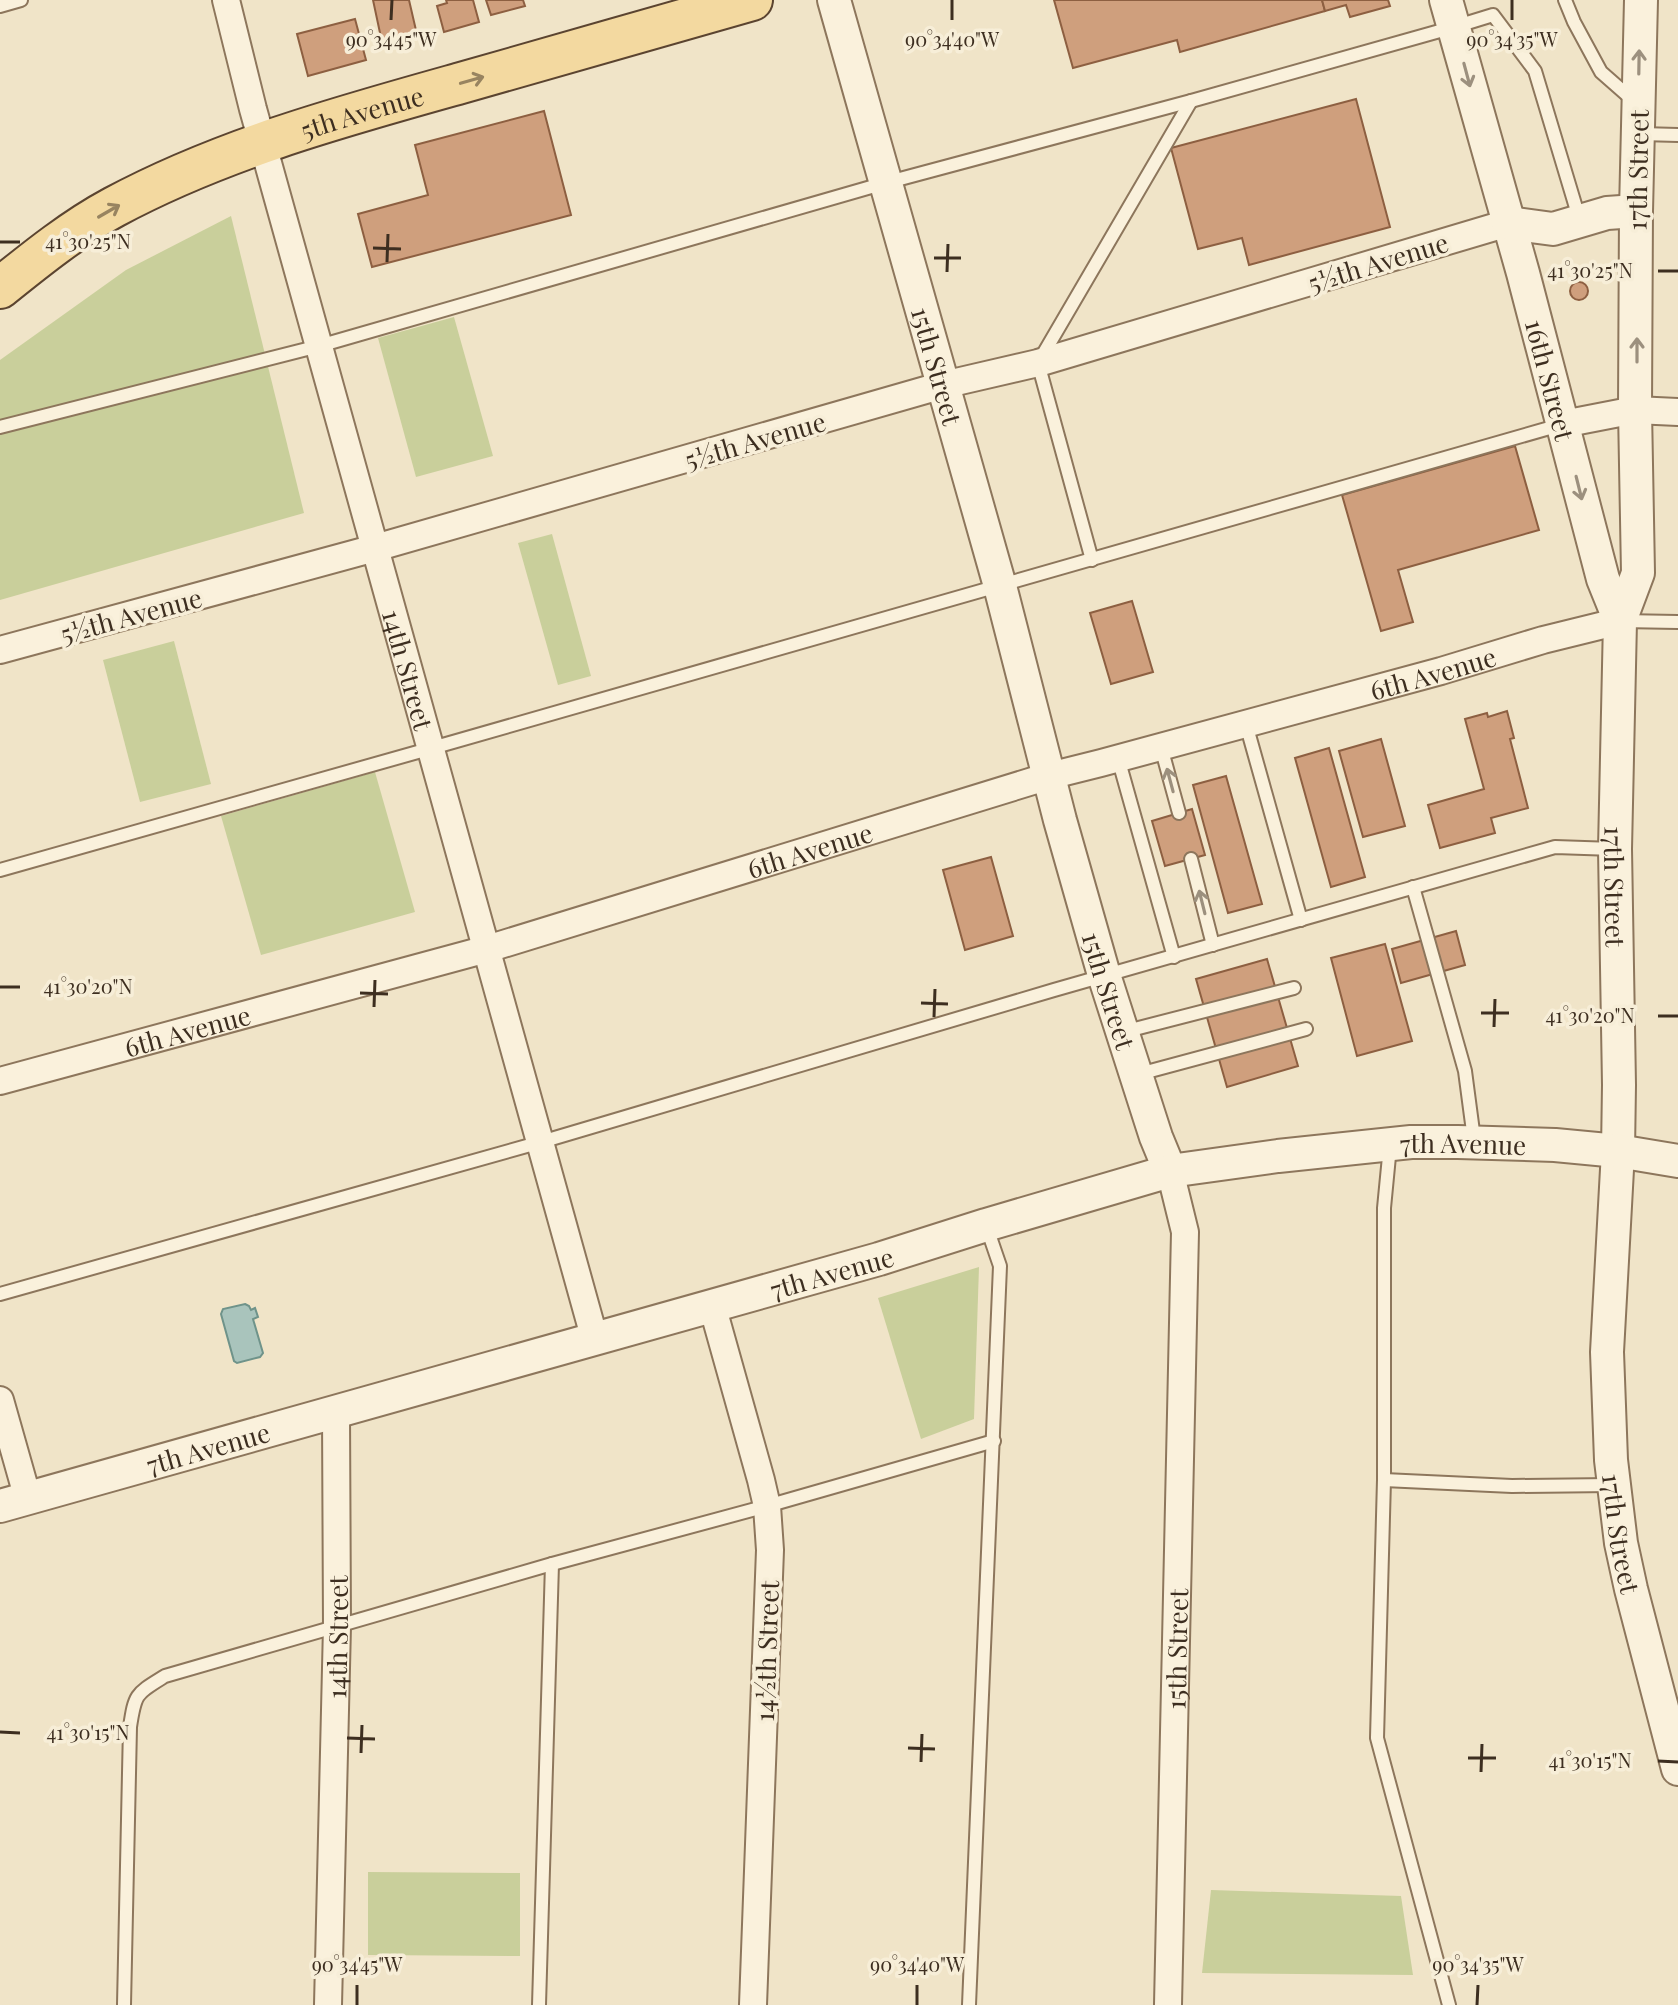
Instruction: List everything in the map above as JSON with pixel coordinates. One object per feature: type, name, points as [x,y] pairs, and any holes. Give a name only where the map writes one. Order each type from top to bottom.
[{"type":"main road","name":"5th Avenue","points":[[0,288],[45,251],[112,208],[180,176],[263,143],[348,115],[752,0]]},
{"type":"street","name":"14th Street","points":[[226,0],[595,1340]]},
{"type":"street","name":"15th Street","points":[[834,0],[1000,586],[1104,975],[1156,1137],[1170,1171],[1185,1232],[1168,2005]]},
{"type":"street","name":"17th Street","points":[[1641,0],[1636,211],[1638,573],[1620,621],[1615,849],[1618,1151],[1607,1352],[1613,1485],[1621,1543],[1678,1769]]},
{"type":"street","name":"16th Street","points":[[1450,14],[1603,579],[1620,621]]},
{"type":"street","points":[[1508,223],[1553,229],[1607,213],[1636,211]]},
{"type":"street","name":"5½th Avenue","points":[[0,650],[375,548],[943,385],[1038,363],[1508,223]]},
{"type":"street","points":[[1563,424],[1635,410],[1678,412]]},
{"type":"street","name":"6th Avenue","points":[[0,1081],[487,949],[1049,776],[1620,621]]},
{"type":"street","name":"7th Avenue","points":[[14,1503],[879,1259],[1170,1171],[1278,1156],[1427,1142],[1555,1145],[1678,1161]]},
{"type":"street","name":"14½th Street","points":[[712,1305],[761,1480],[767,1506],[770,1550],[753,2005]]},
{"type":"street","points":[[0,1400],[14,1503]]},
{"type":"street","name":"14th Street","points":[[328,2005],[337,1626],[336,1413]]},
{"type":"lane","points":[[0,6],[21,0]]},
{"type":"lane","points":[[1554,0],[1574,22]]},
{"type":"lane","points":[[1565,0],[1601,72],[1638,119],[1678,135]]},
{"type":"lane","points":[[1574,22],[1577,0]]},
{"type":"lane","points":[[0,427],[319,346],[885,183],[1191,101],[1450,14],[1493,15],[1535,71],[1580,221]]},
{"type":"lane","points":[[1092,560],[1038,363],[1191,101]]},
{"type":"lane","points":[[0,870],[1563,424]]},
{"type":"lane","points":[[1620,621],[1678,622]]},
{"type":"lane","points":[[1246,724],[1301,920]]},
{"type":"lane","points":[[1161,747],[1179,813]]},
{"type":"lane","points":[[1118,758],[1174,957]]},
{"type":"lane","points":[[0,1294],[541,1142],[1104,975],[1555,847],[1615,849]]},
{"type":"lane","points":[[1191,859],[1213,945]]},
{"type":"lane","points":[[1413,887],[1465,1071],[1474,1142]]},
{"type":"lane","points":[[1122,1032],[1294,988]]},
{"type":"lane","points":[[1136,1075],[1306,1029]]},
{"type":"lane","points":[[1391,1144],[1384,1208],[1384,1480],[1377,1738],[1449,2005]]},
{"type":"lane","points":[[969,2005],[1000,1266],[986,1225]]},
{"type":"lane","points":[[124,2005],[130,1727],[133,1702],[143,1689],[165,1676],[994,1441]]},
{"type":"lane","points":[[1384,1480],[1512,1486],[1613,1485]]},
{"type":"lane","points":[[539,2005],[552,1564]]},
{"type":"green space","points":[[231,216],[304,513],[0,600],[0,360],[126,270]]},
{"type":"green space","points":[[454,317],[493,456],[416,477],[378,338]]},
{"type":"green space","points":[[552,534],[591,676],[558,685],[518,543]]},
{"type":"green space","points":[[174,641],[211,784],[140,802],[103,660]]},
{"type":"green space","points":[[375,772],[415,912],[261,955],[221,816]]},
{"type":"green space","points":[[979,1267],[974,1419],[921,1439],[878,1298]]},
{"type":"green space","points":[[368,1872],[520,1873],[520,1956],[368,1955]]},
{"type":"green space","points":[[1211,1890],[1401,1896],[1413,1975],[1202,1973]]},
{"type":"water","points":[[245,1304],[251,1310],[255,1308],[258,1317],[253,1319],[263,1353],[260,1357],[237,1363],[221,1314],[223,1309]]},
{"type":"building","points":[[373,0],[409,0],[418,39],[383,47]]},
{"type":"building","points":[[446,0],[473,0],[479,22],[444,32],[437,6],[447,3]]},
{"type":"building","points":[[486,0],[523,0],[525,6],[491,15]]},
{"type":"building","points":[[1054,0],[1322,0],[1325,11],[1180,52],[1177,40],[1073,68]]},
{"type":"building","points":[[1322,0],[1388,0],[1390,6],[1350,17],[1346,5],[1325,11]]},
{"type":"building","points":[[355,19],[366,60],[308,76],[297,34]]},
{"type":"building","points":[[1356,99],[1390,227],[1249,265],[1242,238],[1198,249],[1171,148]]},
{"type":"building","points":[[544,111],[571,215],[372,267],[358,214],[428,195],[415,145]]},
{"type":"building","points":[[1575,282],[1583,282],[1588,291],[1586,298],[1575,300],[1570,295],[1570,287]]},
{"type":"building","points":[[1515,446],[1539,530],[1398,570],[1413,622],[1381,631],[1342,495]]},
{"type":"building","points":[[1132,601],[1153,672],[1111,684],[1090,613]]},
{"type":"building","points":[[1507,711],[1514,738],[1510,739],[1528,808],[1491,818],[1495,833],[1440,848],[1428,805],[1484,789],[1465,719]]},
{"type":"building","points":[[1381,739],[1405,826],[1363,837],[1339,751]]},
{"type":"building","points":[[1329,748],[1365,877],[1331,887],[1295,758]]},
{"type":"building","points":[[1226,776],[1262,904],[1228,913],[1193,785]]},
{"type":"building","points":[[1192,809],[1205,855],[1165,866],[1152,821]]},
{"type":"building","points":[[991,857],[1013,936],[965,950],[943,870]]},
{"type":"building","points":[[1456,931],[1465,965],[1401,983],[1392,949]]},
{"type":"building","points":[[1385,944],[1412,1041],[1357,1056],[1331,958]]},
{"type":"building","points":[[1267,959],[1298,1066],[1227,1087],[1196,979]]}]
